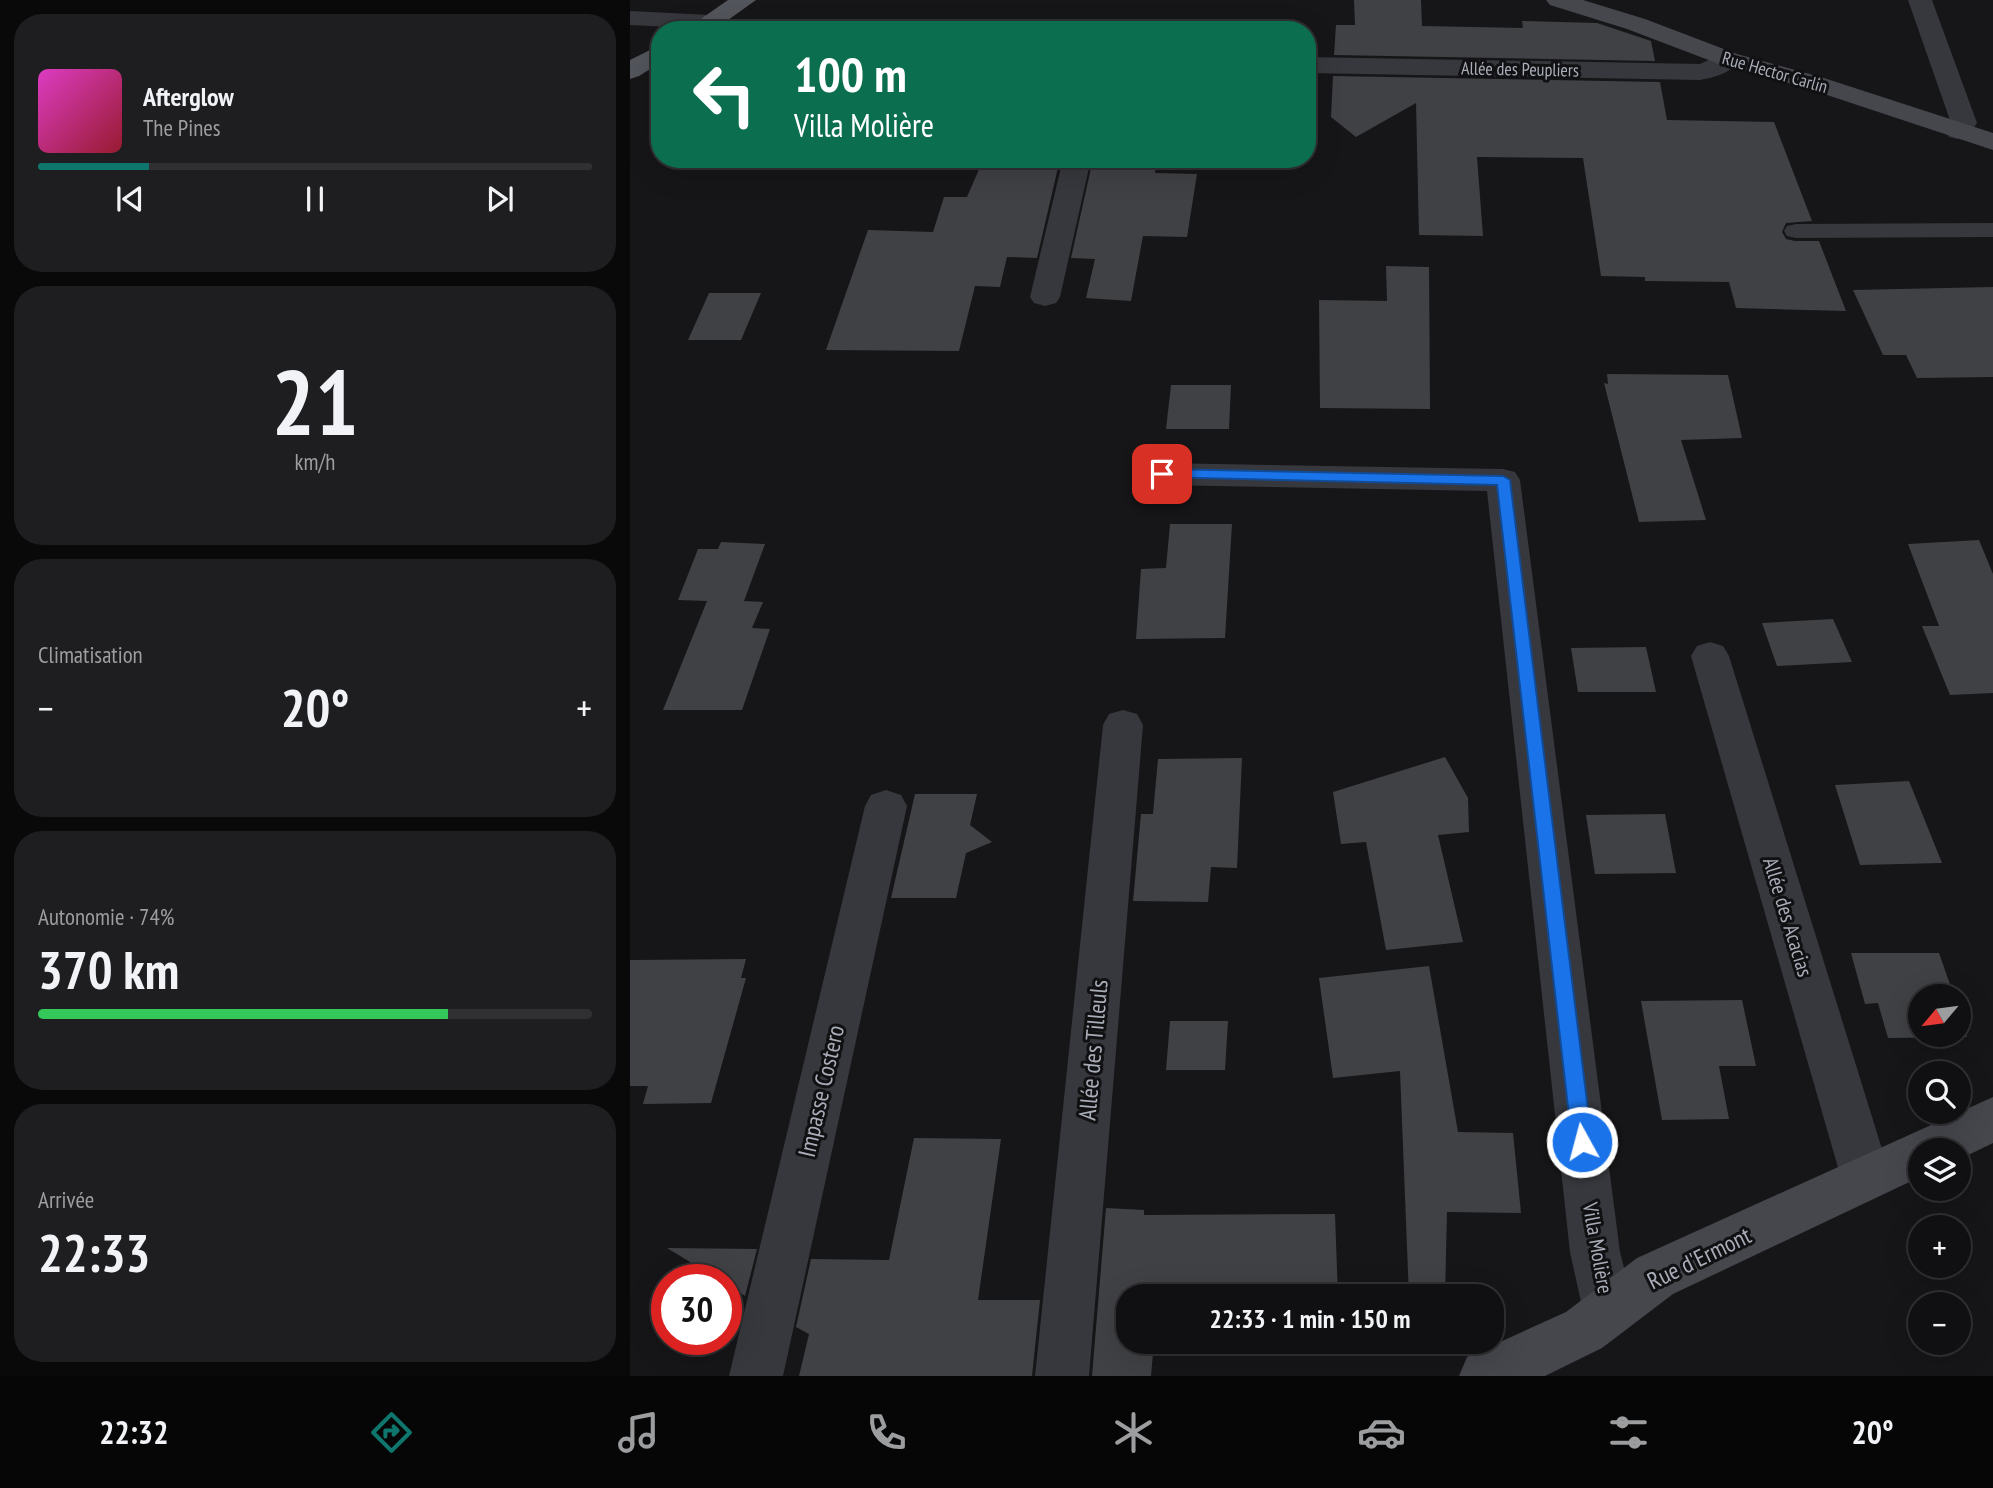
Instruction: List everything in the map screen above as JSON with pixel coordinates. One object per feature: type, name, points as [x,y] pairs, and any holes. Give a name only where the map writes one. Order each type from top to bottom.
[{"type":"main road","points":[[711,21],[744,0]]},
{"type":"main road","points":[[630,71],[651,58]]},
{"type":"street","name":"Rue Hector Carlin","points":[[1558,0],[1636,24],[1728,59],[1828,87],[1993,142]]},
{"type":"street","points":[[1920,0],[1964,123],[1958,131]]},
{"type":"street","points":[[630,18],[657,21]]},
{"type":"street","name":"Allée des Peupliers","points":[[1316,65],[1700,72],[1723,65],[1728,59]]},
{"type":"street","points":[[1045,297],[1075,168]]},
{"type":"street","name":"Villa Molière","points":[[1162,474],[1503,480],[1595,1252],[1609,1311]]},
{"type":"street","name":"Allée des Acacias","points":[[1710,656],[1866,1178]]},
{"type":"street","name":"Allée des Tilleuls","points":[[1062,1376],[1123,725]]},
{"type":"street","name":"Impasse Costero","points":[[756,1376],[886,806]]},
{"type":"street","points":[[1953,1138],[1993,1119]]},
{"type":"street","name":"Rue d'Ermont","points":[[1486,1376],[1584,1330],[1655,1276],[1908,1159]]},
{"type":"lane","points":[[1796,231],[1993,230]]},
{"type":"building","points":[[1354,0],[1421,0],[1422,26],[1523,28],[1522,21],[1597,23],[1651,41],[1655,61],[1334,55],[1336,25],[1355,25]]},
{"type":"building","points":[[1333,76],[1660,82],[1667,120],[1774,122],[1812,221],[1786,223],[1782,232],[1786,239],[1819,241],[1846,311],[1736,308],[1729,282],[1645,281],[1645,277],[1601,276],[1583,158],[1477,157],[1483,236],[1419,235],[1416,103],[1356,137],[1331,117]]},
{"type":"building","points":[[980,168],[1058,168],[1037,258],[1007,257],[1000,287],[975,286],[959,351],[826,350],[868,230],[933,232],[944,197],[967,197]]},
{"type":"building","points":[[1091,168],[1156,168],[1155,173],[1197,174],[1187,237],[1143,236],[1131,301],[1086,298],[1095,259],[1071,258]]},
{"type":"building","points":[[1386,266],[1429,267],[1430,409],[1320,408],[1319,300],[1387,301]]},
{"type":"building","points":[[1993,287],[1993,377],[1917,378],[1906,355],[1883,355],[1853,290]]},
{"type":"building","points":[[709,293],[761,293],[741,340],[688,340]]},
{"type":"building","points":[[1607,374],[1728,375],[1742,438],[1681,440],[1706,520],[1639,522],[1604,383],[1608,384]]},
{"type":"building","points":[[1171,385],[1231,385],[1229,429],[1166,429]]},
{"type":"building","points":[[1170,524],[1232,524],[1225,638],[1136,639],[1141,569],[1166,568]]},
{"type":"building","points":[[1979,540],[1993,574],[1993,693],[1950,695],[1922,626],[1939,626],[1908,544]]},
{"type":"building","points":[[721,542],[765,544],[744,601],[763,602],[752,628],[770,629],[742,710],[663,710],[707,601],[678,600],[698,549],[718,549]]},
{"type":"building","points":[[1833,619],[1852,662],[1777,666],[1762,623]]},
{"type":"building","points":[[1646,647],[1656,692],[1578,692],[1571,648]]},
{"type":"building","points":[[1445,757],[1468,798],[1469,832],[1438,835],[1463,942],[1386,950],[1366,842],[1341,844],[1333,792]]},
{"type":"building","points":[[1242,758],[1237,868],[1211,867],[1208,902],[1133,901],[1141,814],[1153,814],[1158,759]]},
{"type":"building","points":[[1909,781],[1942,863],[1860,865],[1835,785]]},
{"type":"building","points":[[915,794],[977,794],[970,825],[992,842],[966,853],[956,898],[891,898]]},
{"type":"building","points":[[1665,814],[1676,873],[1595,874],[1586,815]]},
{"type":"building","points":[[1851,953],[1939,953],[1950,984],[1908,984],[1908,1038],[1888,1038],[1878,1003],[1865,1004]]},
{"type":"building","points":[[746,959],[741,978],[746,978],[711,1103],[643,1104],[648,1086],[630,1086],[630,960]]},
{"type":"building","points":[[1429,966],[1458,1132],[1513,1133],[1521,1213],[1447,1212],[1445,1284],[1408,1284],[1400,1071],[1333,1078],[1319,978]]},
{"type":"building","points":[[1742,1000],[1756,1066],[1719,1066],[1729,1119],[1662,1120],[1641,1001]]},
{"type":"building","points":[[1170,1021],[1228,1021],[1225,1070],[1166,1070]]},
{"type":"building","points":[[914,1138],[1001,1139],[978,1300],[1040,1300],[1032,1376],[799,1376],[809,1334],[796,1327],[811,1259],[889,1260]]},
{"type":"building","points":[[1106,1208],[1144,1210],[1144,1215],[1335,1214],[1338,1284],[1116,1284],[1116,1354],[1153,1354],[1151,1376],[1092,1376]]},
{"type":"building","points":[[667,1248],[757,1249],[745,1296],[742,1294],[742,1264],[693,1264]]},
{"type":"route","points":[[1162,474],[1503,480],[1582,1142]]}]
